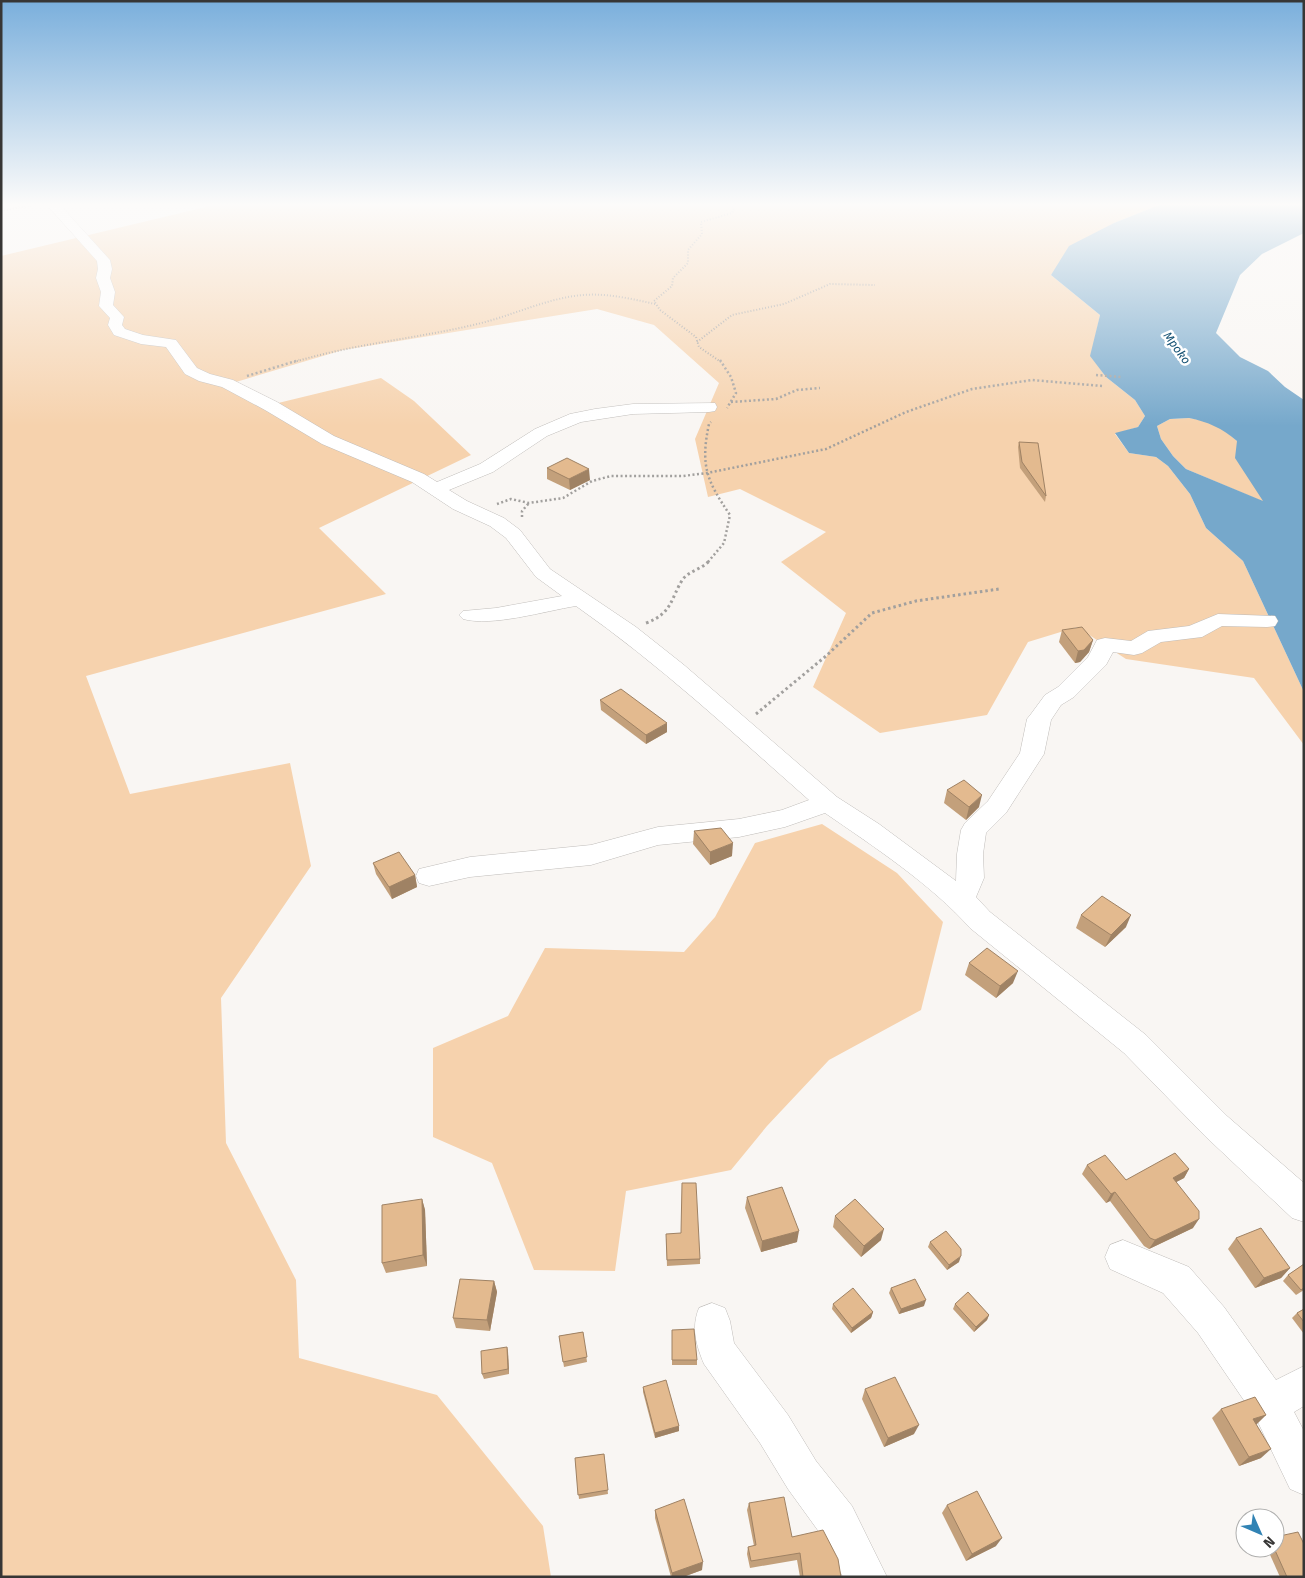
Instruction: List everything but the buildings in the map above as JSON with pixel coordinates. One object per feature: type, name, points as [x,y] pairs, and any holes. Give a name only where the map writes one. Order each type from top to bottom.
[{"type":"street","points":[[103,279],[108,292],[106,306],[117,317],[115,325],[119,332],[141,339],[171,343],[191,370],[205,378],[227,383],[271,406],[328,440],[418,478],[445,497],[497,522],[513,534],[542,573],[628,632],[676,670],[828,803],[870,831],[961,899],[980,920],[1135,1044],[1216,1126],[1304,1206]]},
{"type":"street","points":[[434,489],[460,481],[495,463],[535,435],[582,416],[626,410],[709,407]]},
{"type":"street","points":[[470,615],[496,614],[579,599]]},
{"type":"street","points":[[961,899],[971,878],[970,854],[974,830],[997,807],[1032,754],[1039,719],[1053,700],[1066,692],[1098,660],[1106,645],[1134,648],[1156,636],[1194,632],[1218,620],[1267,621]]},
{"type":"street","points":[[429,876],[470,867],[591,855],[658,836],[739,828],[785,818],[828,803]]},
{"type":"street","points":[[1123,1257],[1176,1280],[1211,1320],[1270,1404],[1304,1475]]},
{"type":"street","points":[[712,1321],[717,1351],[774,1429],[802,1475],[838,1521],[866,1577]]},
{"type":"street","points":[[1270,1404],[1304,1386]]},
{"type":"path","points":[[697,342],[732,316],[784,304],[830,284],[875,284]]},
{"type":"path","points":[[227,383],[284,363],[333,350],[474,325],[560,299],[584,295],[616,296],[655,304]]},
{"type":"path","points":[[1096,375],[1121,377]]},
{"type":"path","points":[[479,514],[498,503],[511,499],[529,503],[563,498],[592,482],[611,476],[683,476],[707,473],[826,449],[916,408],[972,389],[1032,380],[1102,386]]},
{"type":"path","points":[[709,407],[732,402],[776,399],[797,390],[820,388]]},
{"type":"path","points":[[740,727],[826,656],[872,613],[916,601],[999,589]]},
{"type":"shaded area","points":[[1,279],[1055,279],[1100,315],[1091,356],[1106,377],[1135,400],[1145,416],[1138,427],[1115,434],[1129,453],[1156,457],[1168,466],[1190,494],[1206,528],[1243,561],[1304,692],[1304,745],[1254,678],[1126,659],[1077,627],[1028,642],[987,715],[880,733],[813,687],[846,613],[781,562],[826,532],[740,489],[708,497],[695,439],[719,383],[654,325],[597,309],[343,350],[236,382],[274,404],[381,378],[414,401],[471,455],[319,528],[386,594],[86,676],[130,794],[290,763],[311,866],[221,998],[226,1143],[296,1280],[299,1358],[437,1395],[543,1526],[551,1577],[1,1577]]},
{"type":"shaded area","points":[[1189,418],[1206,421],[1223,429],[1237,441],[1264,502],[1186,469],[1173,456],[1161,439],[1157,426],[1170,419]]},
{"type":"shaded area","points":[[822,824],[897,873],[943,922],[921,1010],[829,1060],[767,1126],[731,1170],[626,1191],[615,1271],[534,1270],[492,1163],[433,1137],[433,1048],[508,1016],[545,948],[684,952],[715,917],[755,843]]},
{"type":"water","name":"Mpoko","points":[[1055,279],[1238,279],[1216,333],[1240,357],[1268,371],[1285,387],[1304,400],[1304,692],[1243,561],[1206,528],[1190,494],[1168,466],[1156,457],[1129,453],[1115,433],[1138,427],[1145,416],[1135,400],[1106,377],[1090,356],[1100,315]],"holes":[[[1189,418],[1209,424],[1237,441],[1235,458],[1263,501],[1186,469],[1173,456],[1161,439],[1157,426],[1170,419]]]}]
